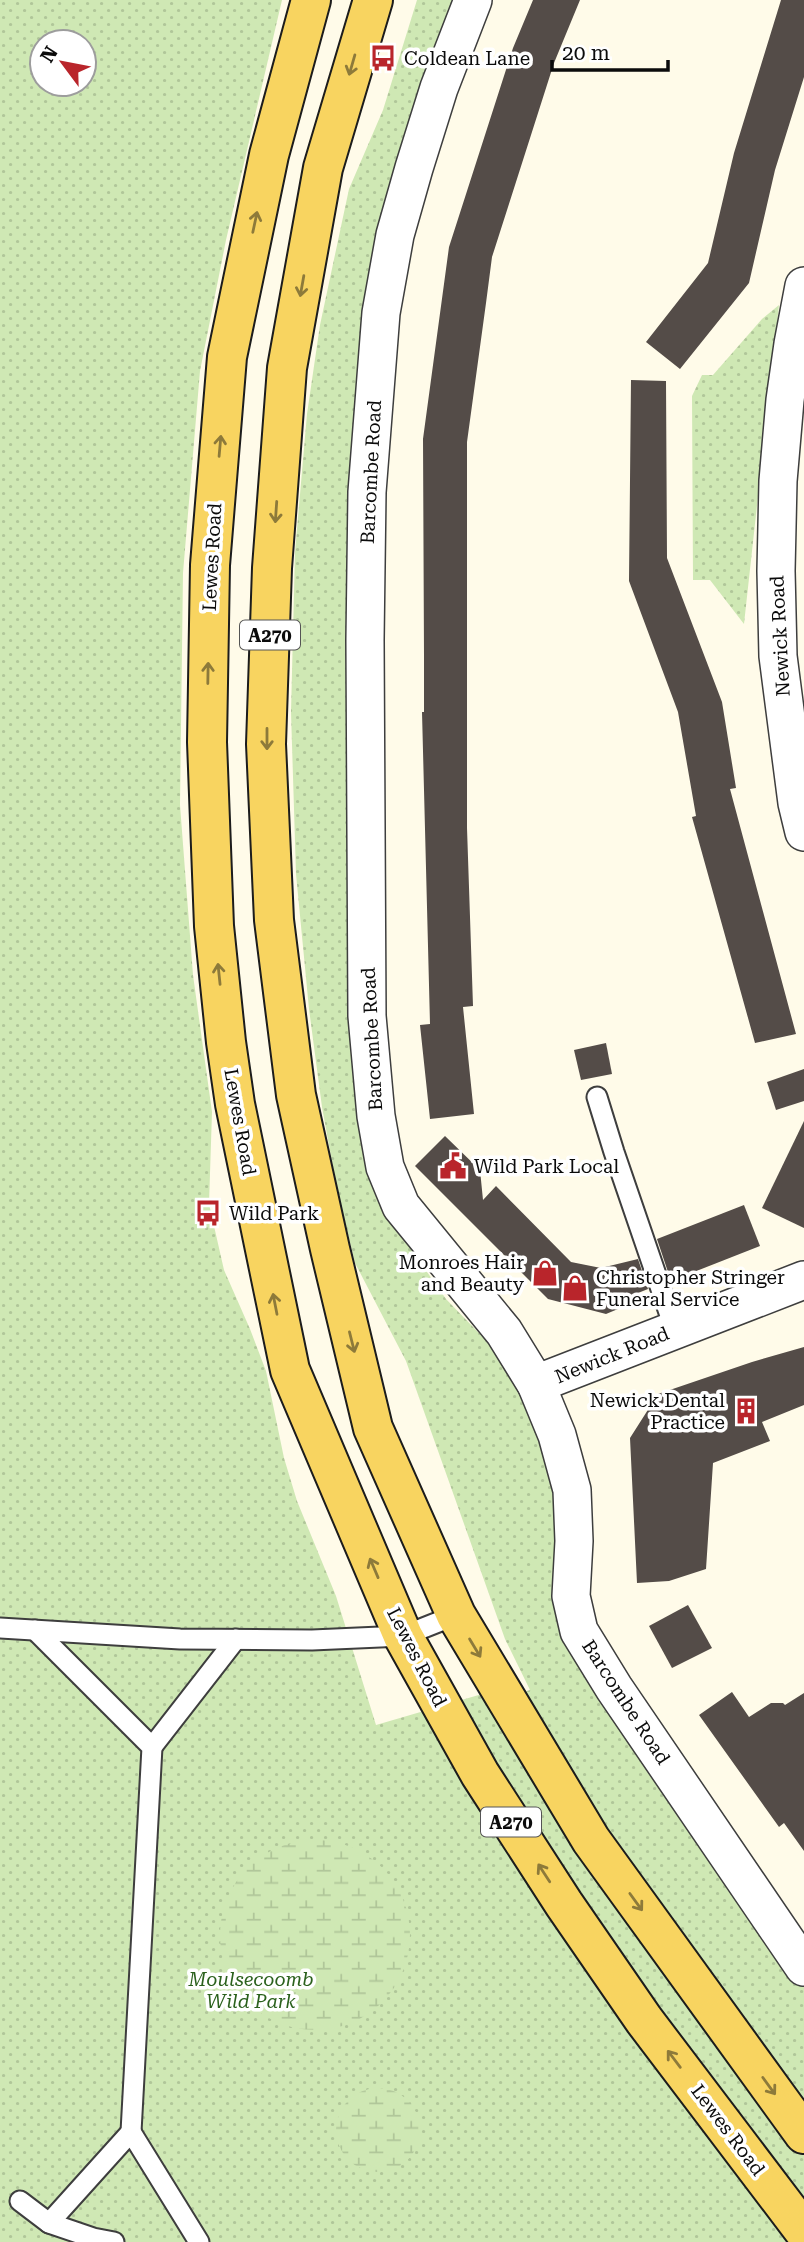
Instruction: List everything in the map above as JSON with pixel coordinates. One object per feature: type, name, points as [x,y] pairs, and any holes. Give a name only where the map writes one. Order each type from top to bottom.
[{"type":"main road","name":"Lewes Road","points":[[311,0],[269,155],[227,357],[210,565],[206,742],[214,926],[236,1104],[290,1370],[403,1636],[480,1774],[564,1904],[644,2020],[804,2231]]},
{"type":"main road","name":"A270","points":[[373,0],[323,168],[287,368],[272,568],[267,744],[273,906],[296,1095],[373,1428],[456,1615],[591,1840],[804,2134]]},
{"type":"street","name":"Barcombe Road","points":[[473,0],[439,88],[414,169],[395,235],[381,313],[367,492],[365,640],[367,1016],[376,1116],[385,1167],[401,1206],[504,1332],[536,1384],[565,1459],[572,1490],[574,1541],[571,1596],[579,1630],[614,1688],[804,1967]]},
{"type":"street","name":"Newick Road","points":[[804,286],[788,377],[791,481],[776,571],[778,656],[797,803],[804,832]]},
{"type":"street","name":"Newick Road","points":[[536,1384],[804,1280]]},
{"type":"lane","points":[[597,1097],[676,1330]]},
{"type":"lane","points":[[0,1628],[180,1639],[312,1640],[403,1636],[456,1615]]},
{"type":"lane","points":[[35,1630],[152,1747]]},
{"type":"lane","points":[[199,2242],[131,2132],[152,1747],[236,1639]]},
{"type":"lane","points":[[49,2223],[131,2132]]},
{"type":"lane","points":[[20,2201],[49,2223],[114,2242]]},
{"type":"green space","name":"Moulsecoomb Wild Park","points":[[0,0],[282,0],[226,240],[200,371],[183,573],[180,805],[193,975],[212,1112],[209,1204],[224,1270],[266,1371],[284,1458],[297,1501],[336,1596],[376,1725],[489,1692],[495,1701],[530,1690],[505,1639],[406,1361],[355,1263],[337,1189],[322,1107],[296,874],[291,712],[295,552],[307,414],[320,325],[349,189],[383,110],[417,0],[456,0],[374,270],[381,1195],[404,1239],[446,1299],[502,1357],[553,1461],[569,1649],[804,1987],[804,2242],[0,2242]]},
{"type":"green space","points":[[779,305],[744,624],[710,580],[693,580],[692,396],[702,375],[713,375],[762,319]]},
{"type":"green space","points":[[315,1840],[351,1847],[382,1868],[403,1899],[410,1935],[403,1971],[382,2002],[351,2023],[315,2030],[279,2023],[248,2002],[227,1971],[220,1935],[227,1899],[248,1868],[279,1847]]},
{"type":"green space","points":[[378,2088],[394,2091],[408,2100],[417,2114],[420,2130],[417,2146],[408,2160],[394,2169],[378,2172],[362,2169],[348,2160],[339,2146],[336,2130],[339,2114],[348,2100],[362,2091]]},
{"type":"building","points":[[533,0],[580,0],[554,63],[492,257],[467,442],[467,828],[473,1006],[463,1007],[474,1114],[430,1119],[420,1025],[430,1024],[422,712],[423,439],[449,247],[513,48]]},
{"type":"building","points":[[781,0],[804,0],[804,77],[775,170],[749,283],[680,369],[646,342],[708,263],[734,153]]},
{"type":"building","points":[[631,380],[666,381],[667,558],[722,702],[736,788],[730,789],[796,1034],[755,1043],[692,817],[696,816],[678,712],[629,581]]},
{"type":"building","points":[[606,1043],[612,1074],[581,1080],[574,1050]]},
{"type":"building","points":[[804,1069],[804,1101],[776,1110],[767,1082]]},
{"type":"building","points":[[804,1121],[804,1228],[762,1208]]},
{"type":"building","points":[[445,1136],[480,1170],[483,1200],[496,1186],[571,1262],[601,1268],[638,1259],[648,1289],[628,1297],[630,1304],[606,1314],[548,1299],[415,1166]]},
{"type":"building","points":[[744,1205],[760,1246],[671,1281],[657,1239]]},
{"type":"building","points":[[804,1347],[804,1405],[762,1422],[770,1441],[713,1463],[706,1569],[669,1581],[637,1583],[630,1438],[658,1394]]},
{"type":"building","points":[[688,1605],[712,1648],[672,1668],[649,1626]]},
{"type":"building","points":[[732,1692],[749,1717],[771,1703],[785,1705],[804,1693],[804,1851],[784,1823],[779,1827],[699,1715]]},
{"type":"place","name":"Coldean Lane","points":[[383,58]]},
{"type":"place","name":"Wild Park Local","points":[[453,1166]]},
{"type":"place","name":"Wild Park","points":[[208,1213]]},
{"type":"place","name":"Monroes Hair and Beauty","points":[[545,1273]]},
{"type":"place","name":"Christopher Stringer Funeral Service","points":[[575,1288]]},
{"type":"place","name":"Newick Dental Practice","points":[[746,1411]]}]
